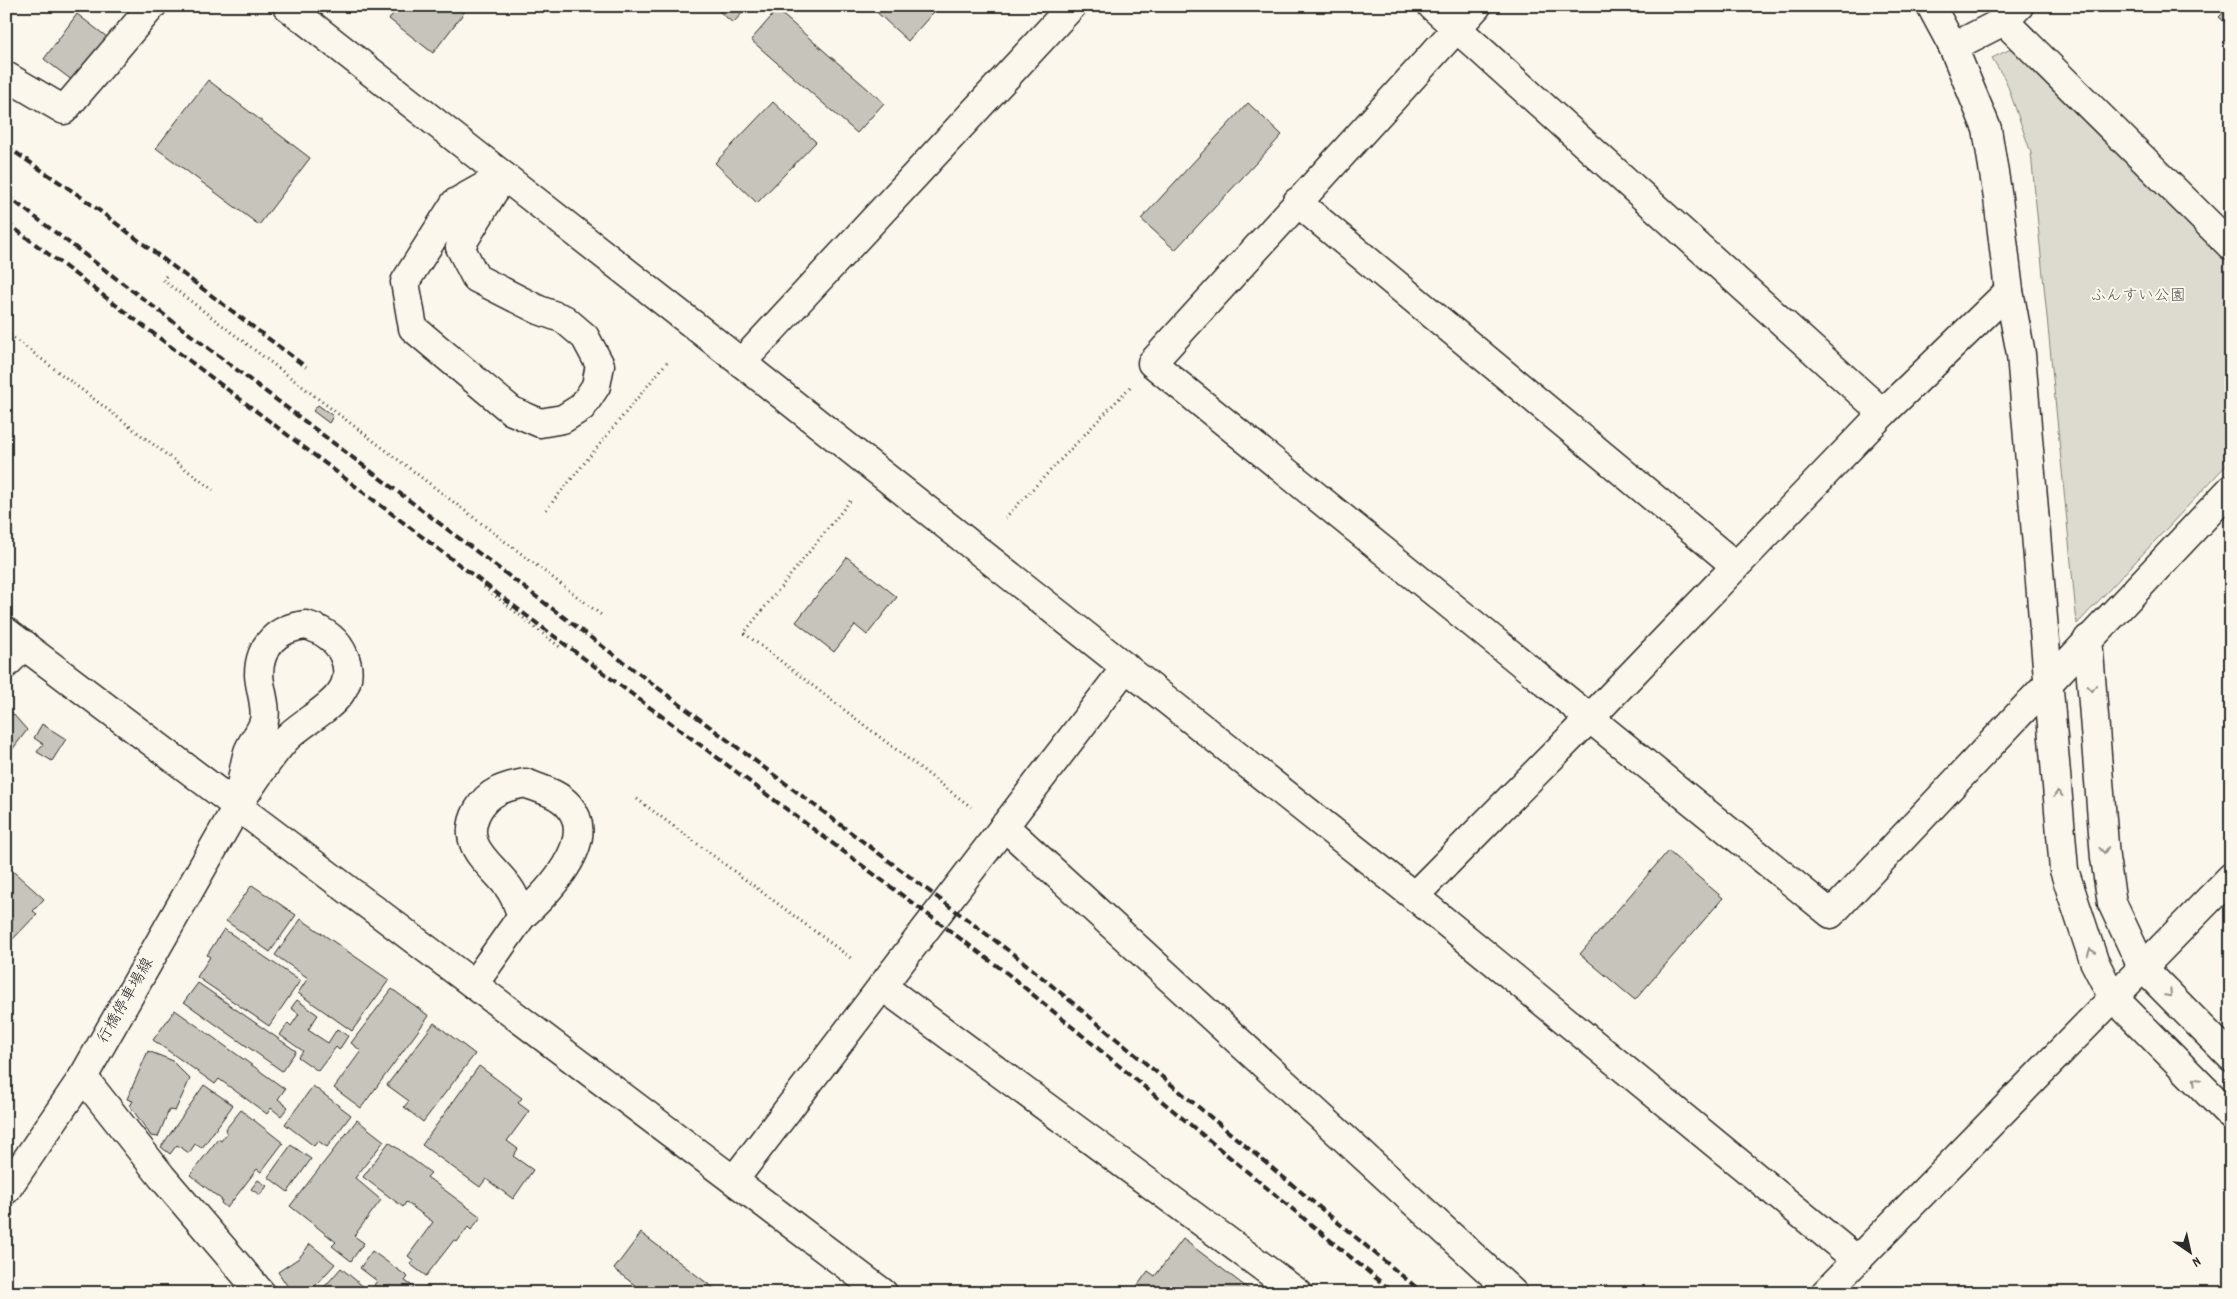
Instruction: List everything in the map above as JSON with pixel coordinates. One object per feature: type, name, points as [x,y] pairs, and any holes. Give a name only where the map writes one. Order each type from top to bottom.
[{"type":"street","points":[[6,76],[64,110],[152,6]]},
{"type":"street","points":[[287,6],[1414,896],[1857,1260]]},
{"type":"street","points":[[741,363],[1072,6]]},
{"type":"street","points":[[1432,6],[1884,413]]},
{"type":"street","points":[[1477,6],[1152,363],[1831,914],[2048,681],[2231,489]]},
{"type":"street","points":[[1931,6],[1953,48],[1987,129],[1998,198],[2009,291],[2021,354],[2064,870],[2094,961],[2112,996],[2231,1116]]},
{"type":"street","points":[[1953,48],[2012,13],[2231,246]]},
{"type":"street","points":[[503,176],[460,247],[476,278],[539,310],[564,319],[585,337],[600,364],[596,386],[582,407],[563,419],[540,423],[512,411],[413,328],[405,282],[455,203],[503,176]]},
{"type":"street","points":[[1297,202],[1736,566]]},
{"type":"street","points":[[1414,896],[1589,719],[1884,413],[2009,291]]},
{"type":"street","points":[[306,625],[319,629],[341,649],[346,661],[346,678],[342,691],[330,706],[286,739],[266,763],[238,805],[249,751],[263,726],[265,714],[260,675],[264,649],[282,631],[293,626],[306,625]]},
{"type":"street","points":[[6,664],[16,639],[883,1293]]},
{"type":"street","points":[[2088,639],[2108,876],[2112,903],[2142,967],[2231,1057]]},
{"type":"street","points":[[734,1180],[1126,667]]},
{"type":"street","points":[[474,984],[522,916],[545,894],[572,854],[578,836],[579,821],[569,806],[555,795],[525,783],[499,788],[482,803],[473,819],[472,837],[483,862],[511,891],[522,916]]},
{"type":"street","name":"行橋停車場線","points":[[6,1190],[83,1077],[238,805]]},
{"type":"street","points":[[1004,826],[1513,1293]]},
{"type":"street","points":[[1825,1293],[2112,996],[2231,876]]},
{"type":"street","points":[[882,986],[1298,1293]]},
{"type":"street","points":[[83,1077],[162,1177],[261,1293]]},
{"type":"path","points":[[166,276],[163,280],[604,616]]},
{"type":"path","points":[[6,332],[213,490]]},
{"type":"path","points":[[546,510],[667,362]]},
{"type":"path","points":[[1005,518],[1152,363]]},
{"type":"path","points":[[850,501],[744,633],[971,807]]},
{"type":"path","points":[[484,587],[561,648]]},
{"type":"path","points":[[637,799],[852,960]]},
{"type":"green space","name":"ふんすい公園","points":[[2017,46],[2199,224],[2231,260],[2231,460],[2077,624],[2031,153],[2006,81],[1992,58]]},
{"type":"building","points":[[6,6],[16,6],[6,19]]},
{"type":"building","points":[[399,6],[469,6],[433,53],[389,19]]},
{"type":"building","points":[[713,6],[749,6],[733,23]]},
{"type":"building","points":[[870,6],[939,6],[908,41]]},
{"type":"building","points":[[2231,6],[2231,28],[2219,17]]},
{"type":"building","points":[[777,10],[884,103],[857,133],[751,40]]},
{"type":"building","points":[[77,14],[107,37],[73,81],[44,59]]},
{"type":"building","points":[[208,80],[310,158],[259,225],[156,148]]},
{"type":"building","points":[[773,102],[816,142],[757,203],[715,163]]},
{"type":"building","points":[[1248,103],[1282,135],[1175,250],[1141,219]]},
{"type":"building","points":[[318,405],[333,416],[329,423],[313,411]]},
{"type":"building","points":[[847,557],[897,597],[867,635],[855,625],[834,652],[796,622]]},
{"type":"building","points":[[6,706],[27,730],[6,758]]},
{"type":"building","points":[[42,724],[66,739],[52,761],[37,752],[43,744],[34,738]]},
{"type":"building","points":[[1668,851],[1723,898],[1635,1000],[1580,954]]},
{"type":"building","points":[[6,865],[44,899],[33,911],[37,914],[13,939],[8,934],[6,936]]},
{"type":"building","points":[[252,885],[296,915],[270,952],[226,921]]},
{"type":"building","points":[[301,919],[389,980],[352,1031],[298,993],[308,978],[275,955]]},
{"type":"building","points":[[224,929],[300,981],[269,1026],[197,977],[210,957],[207,955]]},
{"type":"building","points":[[198,983],[296,1051],[282,1071],[184,1002]]},
{"type":"building","points":[[392,989],[429,1016],[361,1108],[334,1088],[361,1051],[351,1043]]},
{"type":"building","points":[[297,1000],[318,1015],[308,1030],[328,1043],[337,1029],[348,1036],[339,1050],[336,1047],[318,1071],[298,1057],[303,1051],[280,1035],[288,1023],[291,1026],[299,1014],[291,1008]]},
{"type":"building","points":[[175,1010],[285,1089],[278,1099],[288,1107],[281,1116],[271,1108],[267,1114],[219,1079],[215,1084],[153,1040]]},
{"type":"building","points":[[434,1023],[475,1054],[423,1122],[404,1107],[409,1101],[387,1085]]},
{"type":"building","points":[[148,1051],[171,1060],[190,1079],[175,1111],[169,1110],[158,1137],[151,1136],[130,1106],[133,1101],[127,1099]]},
{"type":"building","points":[[479,1066],[522,1098],[518,1103],[529,1111],[507,1141],[518,1149],[513,1156],[533,1170],[513,1199],[486,1179],[480,1187],[422,1145]]},
{"type":"building","points":[[204,1085],[233,1105],[202,1148],[195,1144],[189,1153],[177,1145],[170,1154],[161,1147]]},
{"type":"building","points":[[313,1086],[351,1115],[327,1147],[318,1141],[314,1146],[285,1124]]},
{"type":"building","points":[[241,1110],[283,1143],[261,1172],[257,1169],[227,1208],[221,1203],[222,1200],[190,1175],[218,1139],[221,1141],[227,1133],[225,1130]]},
{"type":"building","points":[[357,1120],[384,1141],[355,1178],[381,1200],[354,1236],[364,1243],[351,1261],[332,1246],[336,1242],[290,1206]]},
{"type":"building","points":[[389,1142],[431,1173],[427,1177],[481,1217],[471,1230],[468,1227],[457,1242],[454,1240],[426,1276],[410,1264],[413,1260],[408,1256],[433,1222],[406,1202],[403,1207],[363,1177]]},
{"type":"building","points":[[291,1145],[311,1159],[288,1192],[268,1177]]},
{"type":"building","points":[[258,1180],[267,1186],[260,1195],[251,1189]]},
{"type":"building","points":[[641,1233],[720,1293],[645,1293],[614,1269]]},
{"type":"building","points":[[1183,1239],[1254,1293],[1132,1293],[1148,1271],[1155,1276]]},
{"type":"building","points":[[310,1244],[335,1264],[309,1293],[292,1293],[278,1272],[299,1258]]},
{"type":"building","points":[[372,1251],[408,1277],[405,1281],[414,1287],[410,1293],[385,1293],[374,1285],[377,1281],[360,1268]]},
{"type":"building","points":[[341,1268],[365,1288],[360,1293],[319,1293]]},
{"type":"railway","points":[[6,146],[84,199],[306,367]]},
{"type":"railway","points":[[6,195],[542,601],[1021,960],[1423,1293]]},
{"type":"railway","points":[[6,222],[527,616],[1008,974],[1394,1293]]}]
